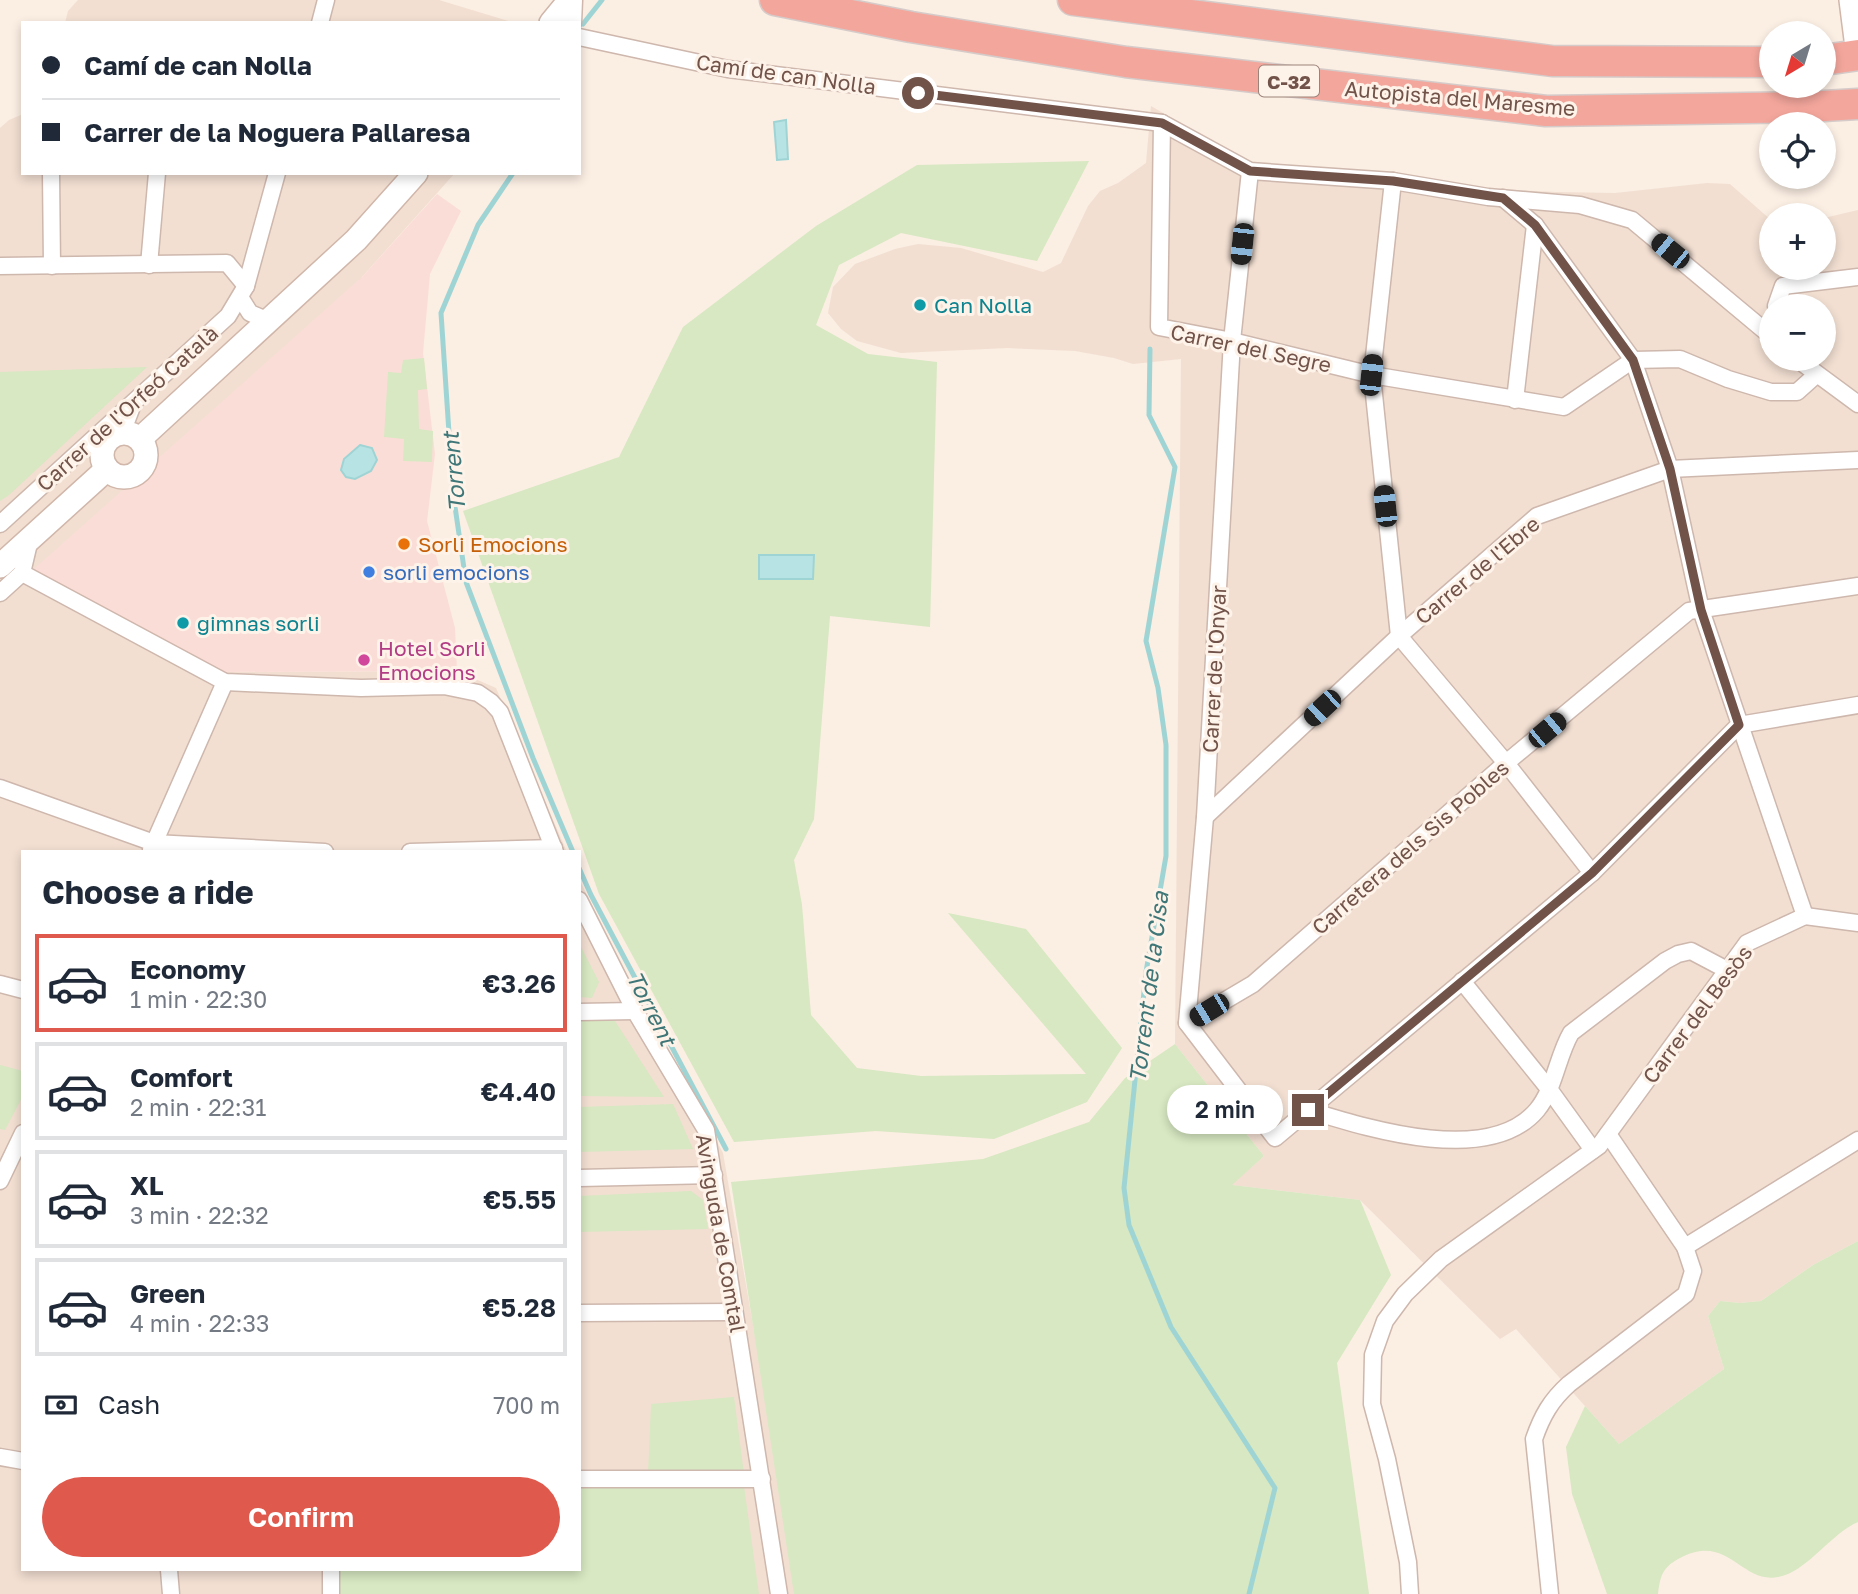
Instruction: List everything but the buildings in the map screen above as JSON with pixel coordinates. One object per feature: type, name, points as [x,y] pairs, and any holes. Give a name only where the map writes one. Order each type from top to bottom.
[{"type":"highway","name":"Autopista del Maresme","points":[[775,0],[911,27],[1126,62],[1546,111],[1858,104]]},
{"type":"highway","points":[[1073,0],[1552,61],[1759,62]]},
{"type":"highway","points":[[1092,0],[1126,8]]},
{"type":"highway","points":[[1836,58],[1858,55]]},
{"type":"street","points":[[321,21],[326,0]]},
{"type":"street","points":[[553,21],[572,0]]},
{"type":"street","points":[[572,0],[573,21]]},
{"type":"street","points":[[1851,0],[1858,55]]},
{"type":"street","name":"Camí de can Nolla","points":[[581,37],[728,69],[1162,123]]},
{"type":"street","points":[[1162,123],[1250,171],[1393,181],[1503,198],[1580,205],[1632,220],[1759,326]]},
{"type":"street","name":"Carrer del Segre","points":[[1162,123],[1159,327],[1233,341],[1371,375],[1564,407],[1633,360]]},
{"type":"street","name":"Carrer de l'Onyar","points":[[1187,1023],[1205,817],[1233,341],[1250,171]]},
{"type":"street","points":[[51,175],[52,267]]},
{"type":"street","points":[[149,265],[157,175]]},
{"type":"street","points":[[243,292],[277,175]]},
{"type":"street","points":[[131,436],[269,321],[356,240],[414,175]]},
{"type":"street","points":[[1393,181],[1371,375],[1399,636],[1506,763],[1592,873]]},
{"type":"street","points":[[1503,198],[1535,225],[1633,360],[1670,469],[1701,610],[1805,916],[1858,923]]},
{"type":"street","points":[[1515,400],[1535,225]]},
{"type":"street","points":[[0,266],[227,263],[243,292],[250,313],[269,321]]},
{"type":"street","points":[[1780,294],[1783,286],[1858,277]]},
{"type":"street","name":"Carrer de l'Orfeó Català","points":[[0,524],[97,457],[134,402],[228,316],[243,292]]},
{"type":"street","points":[[1633,360],[1680,359],[1728,379],[1771,392],[1797,392],[1816,375]]},
{"type":"street","points":[[1811,371],[1858,404]]},
{"type":"street","points":[[131,436],[134,402]]},
{"type":"street","points":[[0,566],[30,540],[113,435],[131,436],[145,450],[145,461],[139,471],[128,476],[117,475],[97,457]]},
{"type":"street","name":"Carrer de l'Ebre","points":[[1205,817],[1399,636],[1537,516],[1670,469],[1858,460]]},
{"type":"street","points":[[0,593],[22,573],[30,540]]},
{"type":"street","points":[[22,573],[225,682],[361,688],[444,685],[478,693],[499,712],[554,850]]},
{"type":"street","name":"Carretera dels Sis Pobles","points":[[1187,1023],[1252,984],[1506,763],[1689,611],[1858,586]]},
{"type":"street","points":[[152,848],[225,682]]},
{"type":"street","points":[[1187,1023],[1275,1138],[1592,873],[1739,725],[1858,705]]},
{"type":"street","points":[[0,788],[152,848],[238,850]]},
{"type":"street","name":"Avinguda de Comtal","points":[[581,904],[635,1011],[706,1130],[779,1594]]},
{"type":"street","name":"Carrer del Besòs","points":[[1410,1594],[1408,1562],[1373,1404],[1373,1355],[1385,1321],[1405,1294],[1441,1259],[1593,1150],[1608,1134],[1746,943],[1805,916]]},
{"type":"street","points":[[1308,1110],[1374,1130],[1425,1139],[1483,1139],[1511,1129],[1535,1113],[1549,1089],[1564,1045],[1571,1033],[1665,961],[1691,951],[1727,970]]},
{"type":"street","points":[[1462,981],[1549,1089],[1593,1150]]},
{"type":"street","points":[[0,984],[21,989]]},
{"type":"street","points":[[581,1012],[635,1011]]},
{"type":"street","points":[[1550,1594],[1534,1439],[1541,1420],[1553,1398],[1569,1384],[1686,1294],[1693,1271],[1685,1247],[1608,1134]]},
{"type":"street","points":[[0,1181],[21,1137]]},
{"type":"street","points":[[1685,1247],[1858,1140]]},
{"type":"street","points":[[581,1178],[714,1175]]},
{"type":"street","points":[[581,1313],[734,1312]]},
{"type":"street","points":[[0,1457],[21,1461]]},
{"type":"street","points":[[581,1479],[762,1479]]},
{"type":"street","points":[[169,1571],[171,1594]]},
{"type":"street","points":[[331,1571],[331,1594]]},
{"type":"shaded area","points":[[78,0],[439,0],[508,21],[66,21],[68,11]]},
{"type":"shaded area","points":[[1151,106],[1249,163],[1477,188],[1556,192],[1615,193],[1707,183],[1730,184],[1759,209],[1759,280],[1836,280],[1836,215],[1858,210],[1858,1241],[1813,1265],[1761,1301],[1720,1301],[1708,1316],[1724,1369],[1619,1444],[1516,1329],[1500,1339],[1360,1200],[1231,1185],[1264,1156],[1175,1044],[1181,359],[1133,364],[1075,351],[1007,348],[901,353],[857,341],[841,329],[828,313],[833,287],[855,264],[895,249],[918,244],[961,248],[1043,272],[1061,263],[1088,206],[1100,191],[1118,183],[1146,163]]},
{"type":"shaded area","points":[[21,115],[21,175],[453,175],[362,277],[225,672],[457,671],[496,688],[566,850],[21,850],[21,1571],[581,1571],[581,883],[644,1008],[723,1153],[800,1594],[0,1594],[0,128]]},
{"type":"shaded area","points":[[437,194],[461,211],[430,274],[423,353],[435,454],[427,521],[455,628],[457,671],[225,672],[33,570],[362,277]]},
{"type":"green space","points":[[1089,161],[1037,261],[901,233],[839,265],[816,325],[868,354],[937,362],[930,627],[830,616],[814,819],[794,860],[802,905],[811,1015],[857,1068],[921,1076],[1086,1074],[948,913],[1026,929],[1122,1048],[1087,1102],[994,1139],[876,1131],[734,1142],[599,894],[463,511],[619,457],[683,327],[816,226],[917,165]]},
{"type":"green space","points":[[424,358],[427,389],[418,390],[419,429],[433,431],[432,462],[403,461],[404,439],[384,437],[388,372],[401,373],[403,360]]},
{"type":"green space","points":[[147,367],[9,495],[0,501],[0,372]]},
{"type":"green space","points":[[581,947],[599,982],[592,998],[581,997]]},
{"type":"green space","points":[[581,1021],[615,1021],[664,1097],[581,1096]]},
{"type":"green space","points":[[1175,1044],[1264,1156],[1232,1185],[1360,1200],[1391,1275],[1337,1363],[1369,1594],[794,1594],[731,1182],[983,1159],[1089,1122],[1125,1078]]},
{"type":"green space","points":[[0,1065],[21,1070],[21,1100],[5,1130],[0,1129]]},
{"type":"green space","points":[[673,1104],[693,1149],[581,1152],[581,1107]]},
{"type":"green space","points":[[691,1191],[703,1200],[708,1229],[581,1232],[581,1196]]},
{"type":"green space","points":[[1858,1241],[1858,1522],[1789,1574],[1765,1577],[1753,1573],[1722,1554],[1695,1552],[1668,1566],[1661,1578],[1658,1594],[1607,1594],[1572,1494],[1566,1447],[1585,1406],[1619,1444],[1724,1369],[1708,1316],[1720,1301],[1761,1301],[1813,1265]]},
{"type":"green space","points":[[734,1397],[744,1474],[648,1474],[651,1404]]},
{"type":"green space","points":[[581,1486],[744,1486],[759,1594],[338,1594],[340,1571],[581,1571]]},
{"type":"water","points":[[786,120],[788,159],[777,160],[774,122]]},
{"type":"water","points":[[360,445],[372,448],[377,460],[371,471],[355,479],[346,477],[341,470],[344,459]]},
{"type":"water","points":[[759,555],[814,555],[813,579],[759,579]]},
{"type":"waterway","name":"Torrent","points":[[583,24],[602,0]]},
{"type":"waterway","name":"Torrent","points":[[512,175],[478,225],[441,313],[453,493],[466,582],[533,758],[572,850]]},
{"type":"waterway","name":"Torrent de la Cisa","points":[[1150,349],[1149,415],[1175,467],[1146,641],[1158,688],[1166,745],[1166,856],[1146,972],[1124,1188],[1129,1225],[1171,1327],[1275,1488],[1249,1594]]},
{"type":"waterway","name":"Torrent","points":[[581,872],[726,1149]]},
{"type":"place","name":"Can Nolla","points":[[920,305]]},
{"type":"place","name":"Sorli Emocions","points":[[404,544]]},
{"type":"place","name":"sorli emocions","points":[[369,572]]},
{"type":"place","name":"gimnas sorli","points":[[183,623]]},
{"type":"place","name":"Hotel Sorli Emocions","points":[[364,660]]},
{"type":"route","points":[[918,93],[1162,123],[1250,171],[1393,181],[1503,198],[1535,225],[1633,360],[1670,469],[1701,610],[1739,725],[1592,873],[1308,1110]]}]
